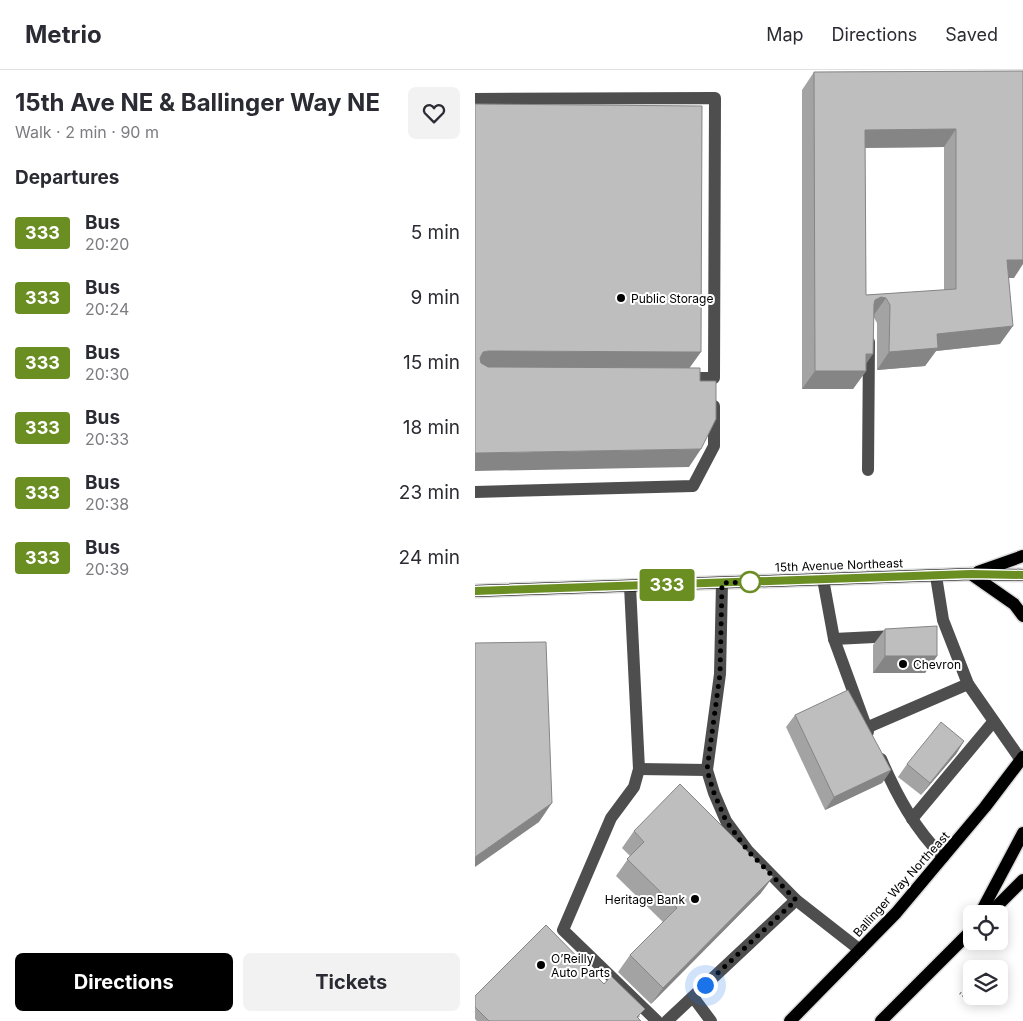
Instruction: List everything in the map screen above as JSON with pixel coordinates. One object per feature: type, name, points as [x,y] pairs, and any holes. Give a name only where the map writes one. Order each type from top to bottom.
[{"type":"main road","points":[[971,574],[1023,556]]},
{"type":"main road","points":[[971,574],[1014,604],[1023,616]]},
{"type":"main road","name":"15th Avenue Northeast","points":[[475,591],[971,574],[1023,576]]},
{"type":"main road","name":"Ballinger Way Northeast","points":[[790,1021],[896,913],[985,807],[1022,759]]},
{"type":"main road","points":[[985,905],[1023,833]]},
{"type":"main road","points":[[998,905],[1023,880]]},
{"type":"main road","points":[[881,1021],[963,939]]},
{"type":"lane","points":[[475,99],[715,98],[714,446],[693,486],[475,492]]},
{"type":"lane","points":[[867,470],[869,332]]},
{"type":"lane","points":[[675,378],[714,388]]},
{"type":"lane","points":[[936,576],[943,620],[942,633],[967,684],[993,722],[1022,759]]},
{"type":"lane","points":[[823,579],[834,639],[866,728],[893,787],[923,837],[943,858]]},
{"type":"lane","points":[[722,583],[720,674],[707,770],[714,793],[726,821],[748,851],[796,900],[860,950]]},
{"type":"lane","points":[[630,586],[639,769],[634,787],[611,818],[563,930],[657,1021]]},
{"type":"lane","points":[[834,639],[909,635]]},
{"type":"lane","points":[[866,728],[967,684]]},
{"type":"lane","points":[[912,819],[993,722]]},
{"type":"lane","points":[[639,769],[707,770]]},
{"type":"lane","points":[[667,1021],[796,900]]},
{"type":"lane","points":[[693,997],[711,1021]]},
{"type":"building","points":[[1023,71],[1023,260],[1007,260],[1013,326],[937,334],[938,348],[889,352],[890,305],[886,298],[881,297],[875,300],[874,304],[873,354],[866,354],[866,371],[815,371],[814,72]],"holes":[[[956,129],[956,289],[866,295],[865,130]]]},
{"type":"building","points":[[475,104],[702,106],[701,352],[488,351],[483,352],[480,358],[481,363],[488,367],[700,368],[700,381],[716,381],[716,419],[701,449],[475,453]]},
{"type":"building","points":[[937,626],[937,656],[885,656],[885,629]]},
{"type":"building","points":[[546,642],[552,803],[475,857],[475,643]]},
{"type":"building","points":[[848,690],[891,770],[834,797],[795,715]]},
{"type":"building","points":[[941,722],[964,741],[930,783],[907,764]]},
{"type":"building","points":[[680,784],[773,877],[663,988],[630,955],[677,908],[627,859],[644,842],[634,831]]},
{"type":"building","name":"O’Reilly Auto Parts","points":[[546,925],[604,984],[611,976],[645,1009],[637,1017],[641,1021],[489,1021],[475,1007],[475,996]]},
{"type":"bus line","name":"333","points":[[475,591],[971,574],[1023,575]]},
{"type":"place","name":"Public Storage","points":[[621,298]]},
{"type":"place","name":"Chevron","points":[[903,664]]},
{"type":"place","name":"Heritage Bank","points":[[695,899]]},
{"type":"place","name":"O’Reilly Auto Parts","points":[[541,965]]},
{"type":"route","points":[[705,985],[796,900],[748,851],[726,821],[707,770],[720,674],[722,583],[756,582],[750,582]]}]
